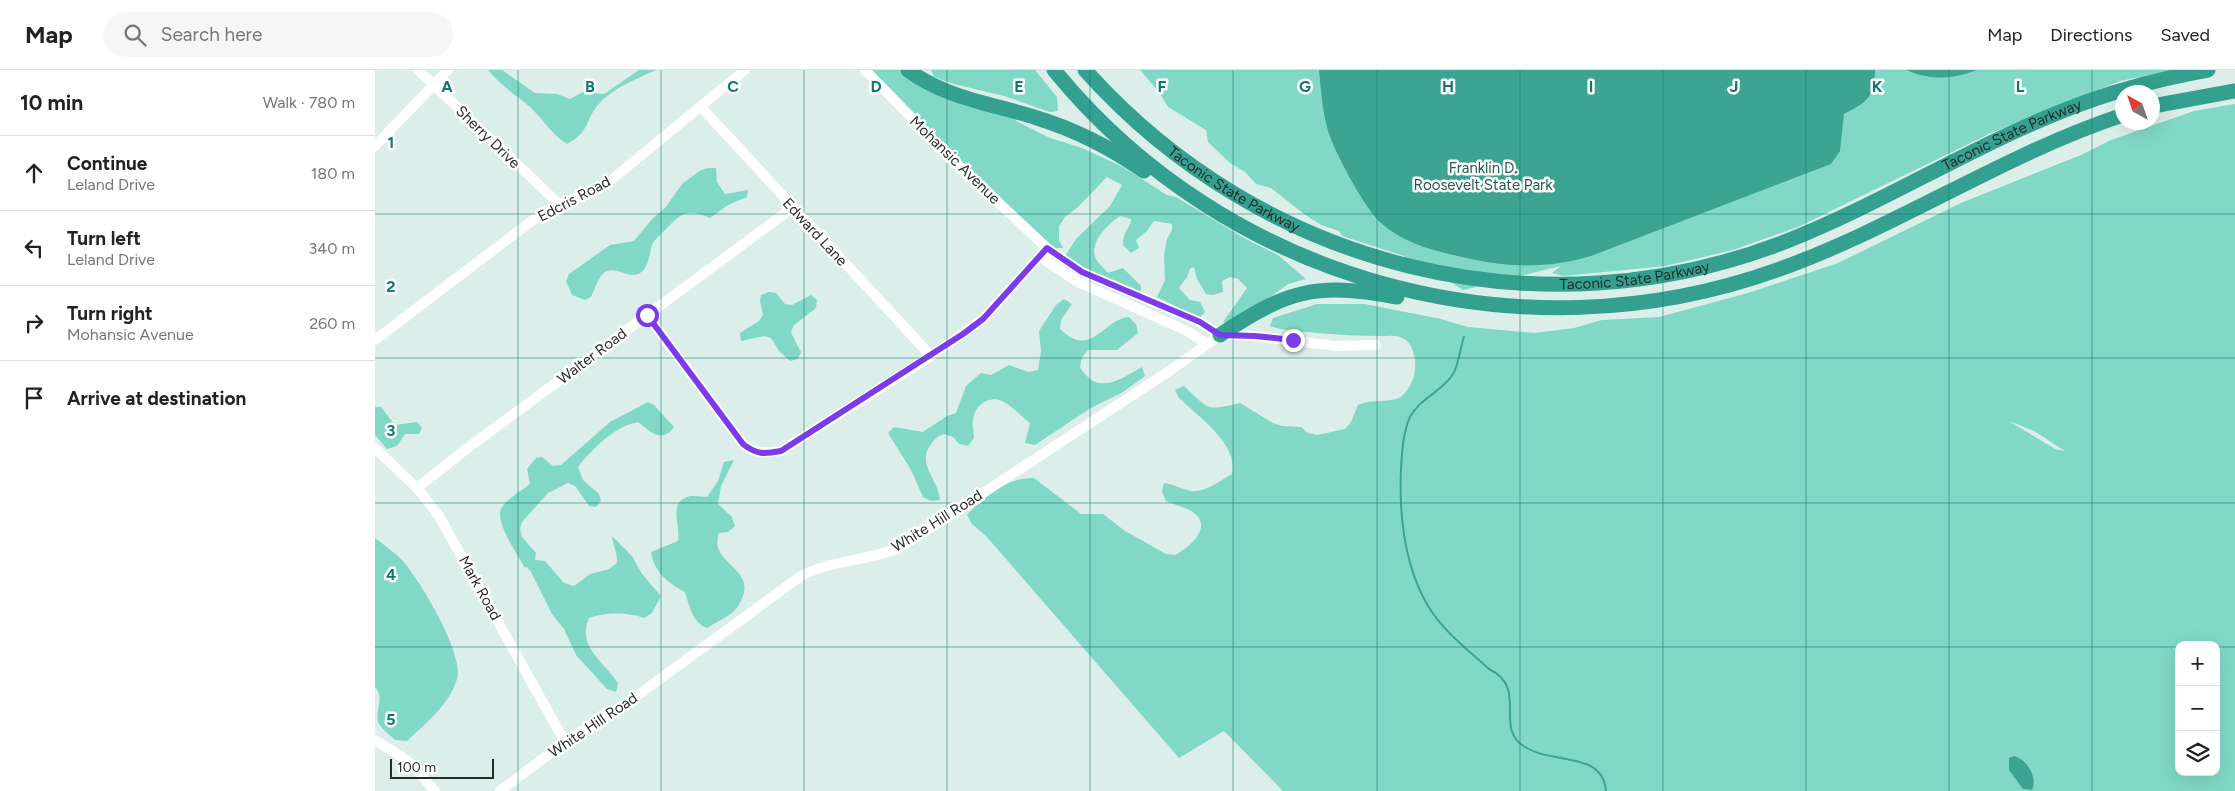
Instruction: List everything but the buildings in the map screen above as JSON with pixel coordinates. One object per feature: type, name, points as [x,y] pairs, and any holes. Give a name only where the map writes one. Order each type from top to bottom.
[{"type":"highway","points":[[908,70],[929,84],[945,91],[1040,119],[1081,135],[1117,153],[1175,193],[1200,199]]},
{"type":"highway","name":"Taconic State Parkway","points":[[1054,70],[1093,114],[1131,149],[1170,180],[1262,236],[1304,256],[1352,275],[1425,295],[1501,306],[1552,309],[1627,304],[1703,292],[1752,279],[1822,253],[2028,152],[2115,118]]},
{"type":"highway","name":"Taconic State Parkway","points":[[1085,70],[1130,115],[1168,148],[1229,192],[1273,216],[1342,246],[1389,261],[1463,277],[1513,283],[1580,284],[1639,279],[1681,272],[1762,250],[1840,218],[2014,132],[2062,111],[2135,86],[2208,70]]},
{"type":"highway","points":[[1098,70],[1126,101],[1130,115]]},
{"type":"highway","points":[[2160,105],[2235,90]]},
{"type":"highway","points":[[1214,340],[1273,303],[1299,294],[1325,289],[1367,292],[1449,306],[1501,306]]},
{"type":"street","name":"Sherry Drive","points":[[418,70],[559,204]]},
{"type":"street","points":[[375,146],[448,70]]},
{"type":"street","name":"Edcris Road","points":[[375,340],[545,211],[589,194],[604,186],[745,70]]},
{"type":"street","name":"Mohansic Avenue","points":[[865,70],[956,163],[1047,248],[1082,272],[1200,322],[1214,340]]},
{"type":"street","name":"Edward Lane","points":[[701,107],[792,208],[931,356]]},
{"type":"street","name":"Walter Road","points":[[417,488],[792,208]]},
{"type":"street","points":[[647,315],[729,428],[743,444],[753,452],[781,451],[931,356],[983,319],[1047,248]]},
{"type":"street","name":"Mohansic Avenue","points":[[1047,248],[1046,261],[1068,276],[1185,330],[1214,340],[1255,336],[1336,346],[1376,345]]},
{"type":"street","name":"White Hill Road","points":[[500,791],[565,742],[634,698],[801,576],[811,570],[881,555],[899,548],[1214,340]]},
{"type":"street","name":"Mark Road","points":[[375,448],[417,488],[439,516],[565,742]]},
{"type":"street","points":[[375,740],[408,761],[435,791]]},
{"type":"green space","points":[[488,70],[502,70],[535,93],[557,94],[570,99],[583,92],[604,94],[639,70],[656,70],[610,94],[594,110],[580,135],[567,144],[530,107]]},
{"type":"green space","points":[[870,70],[903,70],[1012,113],[1016,121],[1050,138],[1082,148],[1123,167],[1167,195],[1176,197],[1244,238],[1278,255],[1306,279],[1288,284],[1232,325],[1223,322],[1247,288],[1238,279],[1230,277],[1222,281],[1223,292],[1213,295],[1206,294],[1197,279],[1194,267],[1190,269],[1179,288],[1190,300],[1200,302],[1205,312],[1199,318],[1157,297],[1165,280],[1164,255],[1172,224],[1154,221],[1147,231],[1136,240],[1139,248],[1131,253],[1123,245],[1124,236],[1131,219],[1120,216],[1104,230],[1096,242],[1095,255],[1097,261],[1108,273],[1123,268],[1141,286],[1141,292],[1099,277],[1065,256],[1076,239],[1110,206],[1122,185],[1107,177],[1078,207],[1065,217],[1059,226],[1059,240],[1063,248],[1054,248],[1004,206]]},
{"type":"green space","points":[[931,70],[1035,70],[1057,97],[1058,111],[1050,112],[1004,96],[954,84],[934,77]]},
{"type":"green space","name":"Franklin D. Roosevelt State Park","points":[[1140,70],[2174,70],[2120,81],[1989,134],[1798,227],[1733,250],[1665,266],[1564,276],[1552,273],[1561,266],[1463,290],[1433,270],[1413,266],[1404,256],[1342,236],[1339,231],[1321,225],[1304,214],[1271,188],[1256,184],[1245,172],[1230,163],[1208,142],[1206,130],[1168,107],[1159,92]]},
{"type":"green space","points":[[2235,104],[2235,791],[1283,791],[1224,731],[1179,758],[986,536],[972,524],[967,515],[997,489],[1015,481],[1034,478],[1081,514],[1103,514],[1125,531],[1166,554],[1175,555],[1192,542],[1200,530],[1201,524],[1199,518],[1193,512],[1166,501],[1162,492],[1164,483],[1191,491],[1202,490],[1213,486],[1232,474],[1233,463],[1224,442],[1216,432],[1179,398],[1175,390],[1184,386],[1204,404],[1214,407],[1240,403],[1273,423],[1282,426],[1301,427],[1308,433],[1317,435],[1345,429],[1351,422],[1358,405],[1399,398],[1413,379],[1415,357],[1409,344],[1403,338],[1280,329],[1270,326],[1273,318],[1317,304],[1365,304],[1441,319],[1468,327],[1534,333],[1574,328],[1602,320],[1659,317],[1748,293],[1838,263],[1961,203],[2081,155],[2111,140],[2140,130],[2160,130],[2160,123],[2194,111]],"holes":[[[2009,421],[2034,431],[2065,451],[2055,449]]]},
{"type":"green space","points":[[716,168],[717,182],[725,194],[748,190],[747,197],[728,205],[710,218],[696,213],[680,216],[654,241],[647,264],[640,273],[631,275],[610,270],[601,276],[591,297],[585,300],[572,295],[566,281],[569,274],[610,245],[634,241],[653,218],[665,208],[683,183],[701,170]]},
{"type":"green space","points":[[769,292],[776,293],[785,304],[792,305],[811,295],[817,300],[816,308],[793,326],[791,333],[801,352],[798,359],[790,361],[779,351],[771,338],[764,336],[741,341],[740,333],[759,321],[763,315],[760,301],[761,295]]},
{"type":"green space","points":[[1064,299],[1072,304],[1061,320],[1060,329],[1071,337],[1080,340],[1089,339],[1120,319],[1129,317],[1136,324],[1138,333],[1117,350],[1088,350],[1082,357],[1080,367],[1087,376],[1094,381],[1109,383],[1142,367],[1145,376],[1123,392],[1089,409],[1035,445],[1025,443],[1030,423],[1013,408],[997,399],[983,402],[974,414],[974,438],[968,446],[959,444],[953,437],[944,434],[935,439],[929,447],[926,454],[927,467],[939,493],[940,500],[931,501],[923,497],[911,470],[888,433],[894,427],[923,432],[947,416],[956,413],[966,386],[981,373],[991,375],[1009,365],[1028,372],[1038,370],[1041,351],[1039,331],[1056,305]]},
{"type":"green space","points":[[648,402],[654,405],[674,427],[665,435],[660,436],[638,422],[629,424],[613,433],[590,453],[578,467],[583,480],[599,494],[601,501],[596,507],[589,506],[575,486],[568,483],[548,493],[522,522],[520,529],[522,537],[536,553],[535,560],[545,561],[564,583],[574,586],[590,574],[609,569],[617,563],[612,536],[632,556],[642,574],[661,596],[652,613],[644,618],[617,614],[589,618],[586,637],[589,646],[618,683],[616,692],[607,689],[576,655],[564,629],[552,614],[531,572],[527,567],[525,568],[503,529],[500,513],[502,507],[508,501],[530,484],[527,469],[536,458],[542,457],[553,466],[561,465],[610,422]]},
{"type":"green space","points":[[375,407],[381,407],[395,425],[417,422],[422,428],[419,434],[405,434],[397,446],[387,449],[375,435]]},
{"type":"green space","points":[[734,460],[721,486],[718,504],[732,517],[735,526],[728,532],[719,533],[717,544],[720,553],[740,574],[744,583],[744,593],[735,610],[707,628],[698,623],[690,608],[685,592],[668,581],[659,571],[651,552],[678,541],[677,510],[681,500],[689,496],[707,497],[718,481],[724,462]]},
{"type":"green space","points":[[375,538],[402,560],[419,583],[448,635],[458,667],[457,679],[443,705],[407,741],[395,740],[379,725],[377,717],[380,699],[375,687]]},
{"type":"shaded area","name":"Franklin D. Roosevelt State Park","points":[[1319,70],[1875,70],[1875,79],[1868,98],[1859,106],[1844,114],[1840,151],[1831,164],[1591,256],[1546,265],[1517,265],[1487,262],[1435,250],[1411,242],[1380,222],[1358,191],[1330,136],[1324,113]]},
{"type":"shaded area","points":[[1906,70],[1977,70],[1942,78],[1915,74]]},
{"type":"shaded area","points":[[2014,756],[2023,761],[2030,770],[2034,780],[2032,790],[2023,789],[2009,770],[2009,758]]},
{"type":"waterway","points":[[1464,337],[1457,366],[1453,374],[1449,380],[1414,410],[1404,436],[1401,469],[1402,522],[1413,574],[1428,606],[1441,624],[1464,647],[1501,677],[1507,686],[1511,727],[1514,737],[1522,745],[1533,751],[1573,760],[1595,769],[1602,778],[1606,791]]},
{"type":"route","points":[[647,315],[729,428],[753,452],[765,453],[781,451],[963,334],[983,319],[1047,248],[1063,261],[1082,272],[1200,322],[1220,335],[1244,335],[1293,340]]}]
